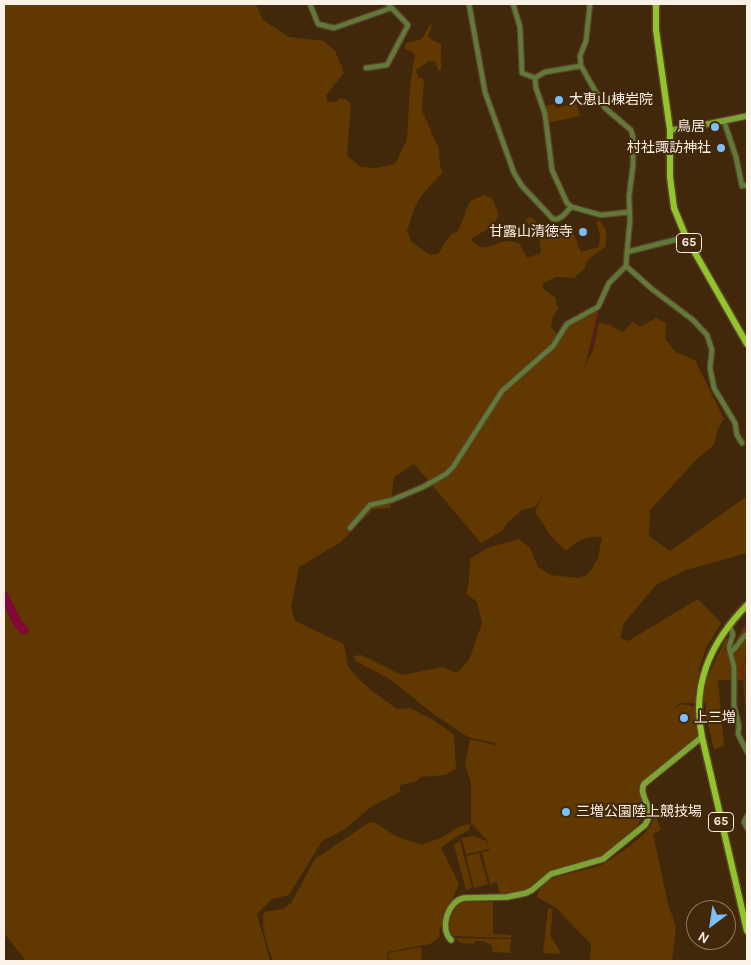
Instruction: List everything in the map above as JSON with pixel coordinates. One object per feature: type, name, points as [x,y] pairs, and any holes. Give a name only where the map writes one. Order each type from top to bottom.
[{"type":"main road","name":"65","points":[[656,4],[656,30],[670,130],[671,191],[676,215],[686,237],[747,344]]},
{"type":"main road","name":"65","points":[[747,604],[729,624],[713,652],[701,681],[698,710],[702,737],[747,930]]},
{"type":"street","points":[[310,4],[318,24],[334,28],[389,6],[408,26],[387,64],[366,68]]},
{"type":"street","points":[[469,4],[485,92],[514,173],[522,186],[553,220],[561,217],[571,206]]},
{"type":"street","points":[[513,4],[520,27],[522,73],[535,78]]},
{"type":"street","points":[[350,528],[370,505],[392,500],[423,487],[446,474],[453,467],[502,391],[553,346],[567,324],[598,307],[609,283],[626,266],[634,148],[631,130],[605,108],[581,66],[580,56],[586,41],[590,4]]},
{"type":"street","points":[[535,78],[545,72],[581,66]]},
{"type":"street","points":[[535,78],[536,88],[545,114],[552,170],[559,189],[571,206],[601,215],[630,212]]},
{"type":"street","points":[[670,130],[747,116]]},
{"type":"street","points":[[724,121],[736,158],[742,186],[747,185]]},
{"type":"street","points":[[627,252],[686,237]]},
{"type":"street","points":[[626,266],[652,289],[694,320],[707,335],[712,350],[710,370],[714,388],[735,423],[737,435],[743,443]]},
{"type":"street","points":[[729,624],[733,634],[730,652],[734,667],[734,702],[739,726],[738,736],[747,752]]},
{"type":"street","points":[[730,652],[736,648],[745,635]]},
{"type":"street","points":[[452,940],[445,932],[445,922],[457,900],[519,895],[532,890],[551,874],[599,861],[608,856],[645,826],[650,812],[642,790],[644,784],[702,737]]},
{"type":"street","points":[[747,816],[744,821],[747,828]]},
{"type":"shaded area","points":[[4,4],[256,4],[263,20],[289,37],[324,41],[335,51],[344,72],[326,96],[328,102],[336,102],[340,98],[347,100],[351,104],[347,156],[361,167],[375,168],[395,164],[407,139],[410,86],[415,54],[404,48],[406,43],[422,39],[430,24],[432,26],[428,36],[441,44],[441,70],[438,71],[435,61],[429,61],[416,70],[418,77],[424,79],[422,111],[439,149],[440,167],[443,172],[421,196],[414,209],[407,231],[412,242],[430,255],[438,254],[450,235],[458,231],[470,201],[484,195],[492,198],[499,215],[493,226],[472,238],[472,241],[482,247],[490,247],[507,241],[519,243],[527,258],[541,253],[539,237],[525,220],[531,217],[546,230],[570,225],[581,252],[599,247],[600,234],[596,222],[600,221],[606,230],[606,246],[588,260],[584,269],[574,278],[556,277],[543,283],[543,289],[556,298],[556,305],[559,308],[553,316],[551,327],[556,333],[562,334],[567,328],[599,309],[585,366],[593,350],[599,323],[610,325],[623,332],[633,322],[640,327],[656,318],[666,323],[665,339],[676,352],[695,360],[724,419],[718,428],[714,445],[698,458],[650,510],[649,536],[670,551],[747,496],[747,553],[686,570],[657,584],[624,623],[620,638],[628,641],[698,599],[721,623],[706,648],[698,672],[708,676],[726,638],[728,639],[724,651],[734,644],[747,621],[747,727],[743,680],[718,680],[724,746],[714,749],[706,717],[706,703],[681,703],[671,710],[682,704],[695,707],[698,734],[695,740],[639,784],[639,791],[646,813],[636,827],[610,851],[595,858],[553,871],[522,892],[500,894],[497,882],[490,884],[482,852],[489,851],[489,849],[466,854],[462,838],[473,836],[486,841],[489,847],[487,840],[471,823],[471,783],[465,765],[470,739],[494,745],[499,744],[468,737],[432,713],[390,679],[355,661],[354,656],[361,655],[402,675],[443,667],[457,673],[469,660],[482,623],[477,602],[466,594],[470,559],[487,548],[519,539],[530,548],[538,567],[551,575],[579,578],[591,570],[598,558],[602,537],[591,537],[582,540],[566,551],[551,536],[535,512],[542,497],[536,506],[522,510],[507,523],[503,530],[481,543],[414,464],[394,477],[390,508],[373,509],[341,542],[299,567],[291,607],[295,621],[344,644],[348,667],[373,692],[397,709],[410,708],[433,720],[454,735],[456,769],[445,775],[421,777],[415,782],[400,785],[400,792],[372,806],[345,829],[322,841],[289,895],[272,899],[257,914],[270,961],[26,961],[4,933]]},
{"type":"shaded area","points":[[576,103],[580,116],[547,123],[544,106],[554,104],[556,108]]},
{"type":"shaded area","points":[[655,813],[661,830],[653,834],[668,904],[676,926],[672,961],[590,961],[591,944],[556,908],[537,897],[540,889],[546,882],[555,878],[595,867],[614,857],[646,832],[651,825]]},
{"type":"shaded area","points":[[370,822],[396,836],[422,845],[441,838],[462,825],[470,824],[469,830],[441,848],[459,884],[440,928],[439,938],[430,944],[387,952],[388,961],[273,961],[264,931],[264,912],[283,909],[291,903],[315,859]]},
{"type":"shaded area","points":[[460,841],[472,888],[466,890],[454,845]]},
{"type":"shaded area","points":[[479,853],[488,884],[474,888],[466,856]]},
{"type":"shaded area","points":[[463,902],[493,902],[493,934],[511,935],[511,938],[453,936],[450,927],[451,917],[459,904]]},
{"type":"shaded area","points":[[548,908],[553,909],[550,935],[560,954],[543,953]]},
{"type":"shaded area","points":[[454,938],[511,939],[510,953],[493,952],[492,946],[483,941],[476,941],[473,944],[461,943]]},
{"type":"shaded area","points":[[421,947],[422,961],[390,961],[388,953]]},
{"type":"waterway","points":[[597,90],[605,103],[624,121]]},
{"type":"waterway","points":[[588,353],[593,345],[597,313],[608,297]]},
{"type":"waterway","points":[[4,596],[18,624],[24,630]]},
{"type":"waterway","points":[[746,633],[745,620],[747,620]]},
{"type":"waterway","points":[[747,656],[741,670],[746,681],[747,705]]},
{"type":"place","name":"大恵山棟岩院","points":[[559,100]]},
{"type":"place","name":"鳥居","points":[[715,127]]},
{"type":"place","name":"村社諏訪神社","points":[[721,148]]},
{"type":"place","name":"甘露山清徳寺","points":[[583,232]]},
{"type":"place","name":"上三増","points":[[684,718]]},
{"type":"place","name":"三増公園陸上競技場","points":[[566,812]]}]
